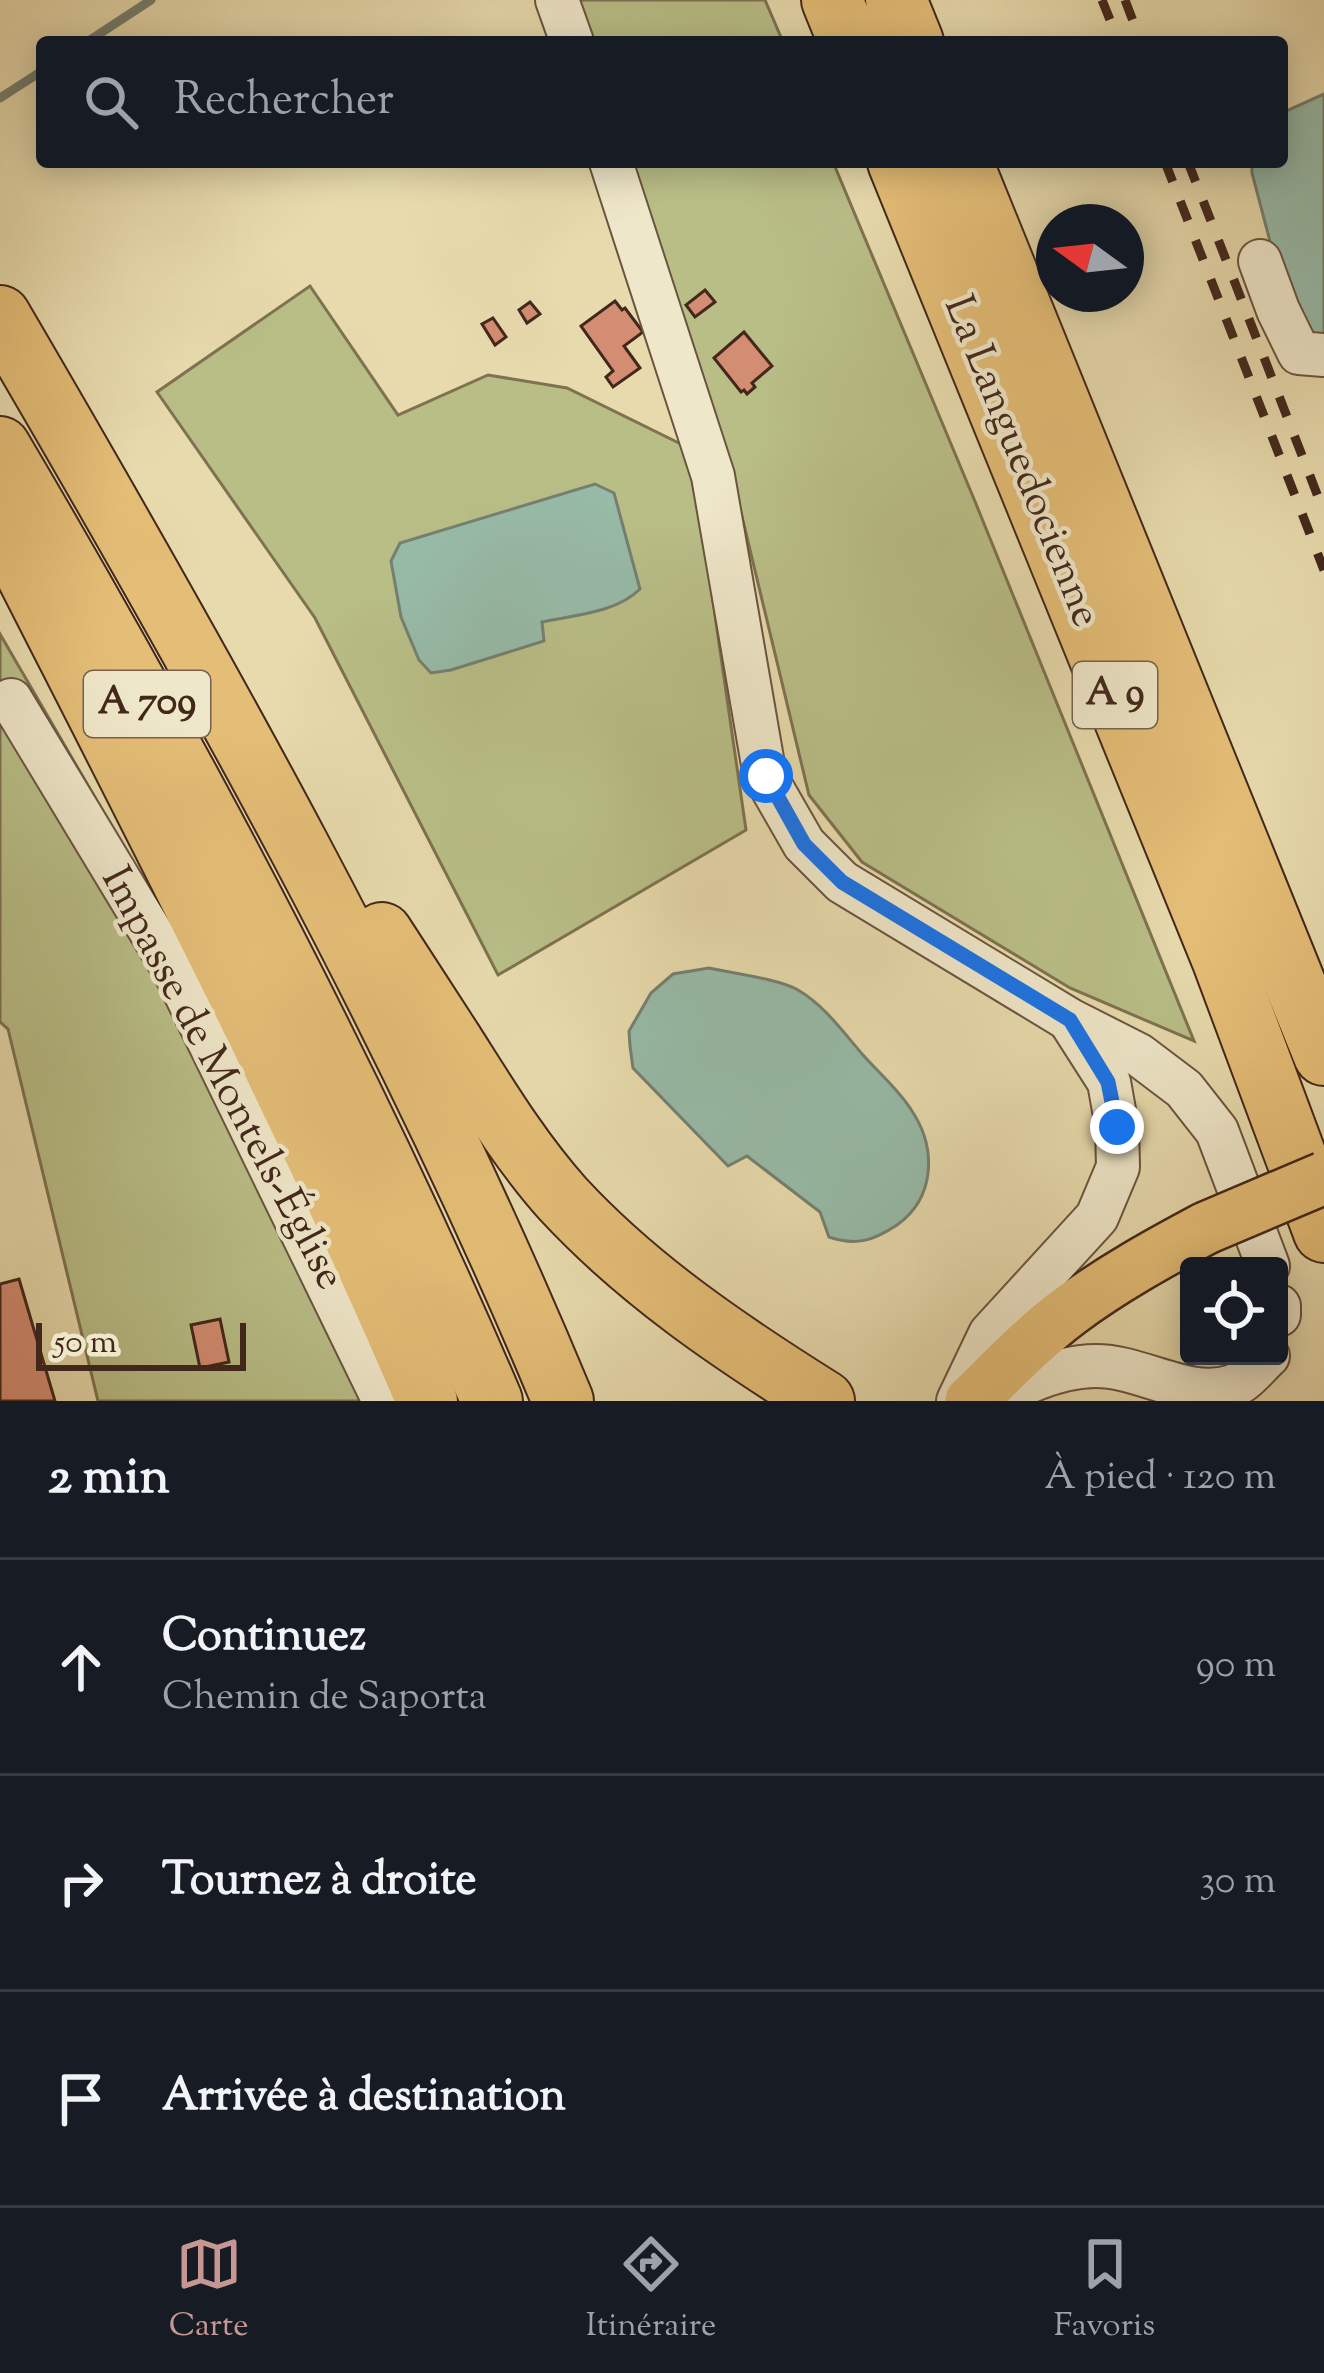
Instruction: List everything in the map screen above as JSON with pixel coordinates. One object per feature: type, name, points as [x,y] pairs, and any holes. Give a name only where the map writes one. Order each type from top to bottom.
[{"type":"highway","points":[[832,0],[847,36]]},
{"type":"highway","points":[[896,0],[911,36]]},
{"type":"highway","name":"La Languedocienne","points":[[900,168],[1223,961],[1324,1232]]},
{"type":"highway","name":"La Languedocienne","points":[[964,168],[1324,1055]]},
{"type":"highway","name":"A 709","points":[[0,316],[154,580],[376,994],[563,1401]]},
{"type":"highway","name":"A 709","points":[[0,447],[207,812],[287,966],[388,1168],[492,1401]]},
{"type":"highway","points":[[0,522],[211,939],[370,1269],[427,1401]]},
{"type":"highway","points":[[154,580],[535,1166],[592,1229],[655,1286],[824,1401]]},
{"type":"main road","points":[[971,1401],[1069,1311],[1149,1258],[1324,1178]]},
{"type":"street","points":[[557,0],[570,36]]},
{"type":"street","points":[[613,168],[713,476],[766,776],[804,844],[842,882],[1070,1020],[1139,1055],[1184,1089],[1217,1131],[1265,1257]]},
{"type":"street","points":[[1260,261],[1277,310],[1299,352],[1324,355]]},
{"type":"street","name":"Impasse de Montels-Église","points":[[10,700],[174,970],[384,1401]]},
{"type":"street","points":[[958,1401],[990,1334],[1096,1217],[1118,1167],[1117,1127],[1108,1082],[1070,1020]]},
{"type":"street","points":[[991,1401],[1054,1372],[1096,1366],[1200,1392],[1240,1393],[1261,1365]]},
{"type":"green space","points":[[575,0],[765,0],[780,36],[589,36]]},
{"type":"green space","points":[[635,168],[836,168],[1194,1041],[1070,988],[862,862],[809,795],[732,475]]},
{"type":"green space","points":[[310,286],[398,415],[488,375],[567,388],[691,449],[746,830],[498,975],[315,618],[157,392]]},
{"type":"green space","points":[[0,634],[115,832],[401,1401],[98,1401],[8,1029],[0,1022]]},
{"type":"shaded area","points":[[1324,94],[1324,341],[1302,331],[1286,302],[1252,173],[1252,168],[1288,168],[1288,110]]},
{"type":"shaded area","points":[[595,484],[614,493],[640,589],[607,608],[542,622],[544,641],[431,673],[419,660],[401,617],[391,561],[400,543]]},
{"type":"shaded area","points":[[709,968],[779,983],[807,996],[907,1104],[926,1141],[928,1172],[919,1201],[897,1225],[864,1240],[829,1237],[820,1212],[747,1156],[728,1166],[633,1068],[629,1031],[651,993],[673,974]]},
{"type":"building","points":[[705,290],[715,302],[695,317],[686,305]]},
{"type":"building","points":[[615,301],[643,332],[624,346],[640,368],[613,387],[606,377],[613,371],[581,326]]},
{"type":"building","points":[[530,302],[540,314],[527,323],[519,310]]},
{"type":"building","points":[[493,318],[506,337],[495,345],[482,324]]},
{"type":"building","points":[[744,332],[772,366],[747,394],[714,358]]},
{"type":"building","points":[[19,1279],[55,1401],[0,1401],[0,1284]]},
{"type":"building","points":[[220,1319],[229,1362],[200,1368],[191,1325]]},
{"type":"waterway","points":[[96,36],[151,0]]},
{"type":"waterway","points":[[0,98],[36,75]]},
{"type":"railway","points":[[1102,0],[1117,36]]},
{"type":"railway","points":[[1125,0],[1139,36]]},
{"type":"railway","points":[[1167,168],[1324,570]]},
{"type":"railway","points":[[1190,168],[1324,512]]},
{"type":"route","points":[[766,776],[804,844],[842,882],[1070,1020],[1108,1082],[1117,1127]]}]
